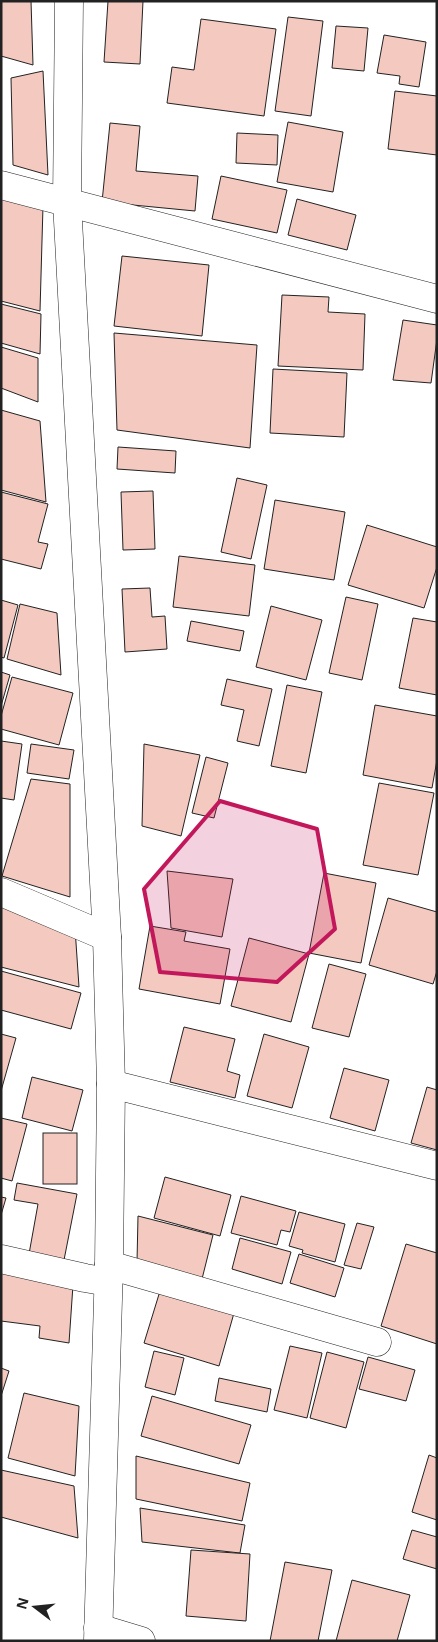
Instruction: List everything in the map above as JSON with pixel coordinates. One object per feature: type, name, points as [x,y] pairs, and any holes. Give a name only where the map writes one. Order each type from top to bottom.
[{"type":"street","points":[[69,1],[67,202],[107,937],[111,1084],[109,1274],[98,1634],[141,1641]]},
{"type":"street","points":[[1,185],[437,300]]},
{"type":"street","points":[[1,892],[107,937]]},
{"type":"street","points":[[111,1084],[437,1166]]},
{"type":"street","points":[[1,1259],[85,1278],[109,1274],[377,1342]]},
{"type":"highlighted area","points":[[220,801],[317,829],[335,929],[277,982],[160,972],[144,889]]},
{"type":"building","points":[[1,1],[31,1],[33,65],[1,56]]},
{"type":"building","points":[[108,1],[143,1],[140,64],[104,62]]},
{"type":"building","points":[[288,17],[323,21],[311,116],[275,111]]},
{"type":"building","points":[[201,19],[276,29],[264,116],[167,103],[172,67],[194,70]]},
{"type":"building","points":[[336,26],[368,28],[364,71],[332,68]]},
{"type":"building","points":[[384,35],[426,42],[419,87],[399,84],[400,76],[377,73]]},
{"type":"building","points":[[43,71],[48,175],[13,165],[11,78]]},
{"type":"building","points":[[395,91],[437,96],[437,155],[388,149]]},
{"type":"building","points":[[288,122],[343,132],[333,192],[277,182]]},
{"type":"building","points":[[110,123],[140,126],[136,171],[198,176],[195,211],[102,202]]},
{"type":"building","points":[[237,133],[278,135],[277,165],[236,163]]},
{"type":"building","points":[[221,176],[287,190],[277,233],[212,219]]},
{"type":"building","points":[[1,194],[43,206],[40,311],[1,301]]},
{"type":"building","points":[[297,199],[356,215],[347,250],[288,235]]},
{"type":"building","points":[[122,256],[209,265],[202,336],[114,326]]},
{"type":"building","points":[[282,295],[329,297],[328,312],[365,314],[363,370],[278,366]]},
{"type":"building","points":[[1,304],[41,314],[40,354],[1,343]]},
{"type":"building","points":[[403,320],[437,325],[431,383],[393,380]]},
{"type":"building","points":[[114,333],[257,345],[250,448],[117,430]]},
{"type":"building","points":[[1,347],[38,358],[38,402],[1,388]]},
{"type":"building","points":[[273,369],[347,373],[344,437],[270,433]]},
{"type":"building","points":[[1,410],[40,421],[46,502],[1,490]]},
{"type":"building","points":[[118,447],[176,451],[175,473],[117,469]]},
{"type":"building","points":[[237,478],[267,485],[251,559],[221,552]]},
{"type":"building","points":[[153,491],[155,549],[123,550],[121,492]]},
{"type":"building","points":[[1,492],[48,504],[38,542],[48,544],[41,569],[1,559]]},
{"type":"building","points":[[275,500],[345,512],[334,580],[264,569]]},
{"type":"building","points":[[367,525],[437,547],[437,567],[424,608],[348,585]]},
{"type":"building","points":[[179,556],[255,565],[249,616],[173,607]]},
{"type":"building","points":[[150,588],[152,617],[165,616],[167,649],[125,652],[122,589]]},
{"type":"building","points":[[346,597],[378,604],[362,680],[329,673]]},
{"type":"building","points":[[1,600],[18,605],[4,658],[1,657]]},
{"type":"building","points":[[20,604],[57,613],[61,675],[7,659]]},
{"type":"building","points":[[271,606],[322,620],[306,680],[256,667]]},
{"type":"building","points":[[413,618],[437,622],[437,695],[399,688]]},
{"type":"building","points":[[191,621],[244,631],[240,651],[187,641]]},
{"type":"building","points":[[1,672],[10,675],[1,706]]},
{"type":"building","points":[[12,677],[73,693],[59,745],[1,729],[1,716]]},
{"type":"building","points":[[227,679],[272,689],[259,746],[237,741],[244,710],[221,705]]},
{"type":"building","points":[[287,685],[322,692],[306,773],[271,766]]},
{"type":"building","points":[[375,705],[437,716],[437,760],[432,788],[363,775]]},
{"type":"building","points":[[1,741],[22,744],[14,800],[1,798]]},
{"type":"building","points":[[31,744],[74,750],[69,779],[27,773]]},
{"type":"building","points":[[144,744],[200,755],[181,836],[142,826]]},
{"type":"building","points":[[206,757],[228,763],[214,818],[192,813]]},
{"type":"building","points":[[31,779],[70,784],[70,897],[2,876]]},
{"type":"building","points":[[379,783],[434,793],[418,875],[363,865]]},
{"type":"building","points":[[167,871],[233,879],[222,937],[171,928]]},
{"type":"building","points":[[324,873],[376,883],[361,963],[309,953]]},
{"type":"building","points":[[388,898],[437,912],[437,971],[433,984],[369,965]]},
{"type":"building","points":[[1,905],[75,928],[79,987],[1,967]]},
{"type":"building","points":[[150,926],[186,932],[184,941],[230,949],[220,1004],[139,989]]},
{"type":"building","points":[[249,938],[309,954],[291,1022],[231,1006]]},
{"type":"building","points":[[329,964],[366,974],[349,1037],[312,1028]]},
{"type":"building","points":[[1,971],[81,993],[71,1029],[1,1010]]},
{"type":"building","points":[[184,1027],[235,1039],[227,1071],[240,1075],[235,1098],[170,1082]]},
{"type":"building","points":[[1,1034],[16,1038],[1,1091]]},
{"type":"building","points":[[264,1034],[309,1047],[292,1108],[247,1096]]},
{"type":"building","points":[[344,1068],[389,1080],[375,1131],[330,1118]]},
{"type":"building","points":[[32,1077],[83,1090],[72,1131],[22,1118]]},
{"type":"building","points":[[427,1087],[437,1090],[437,1150],[411,1143]]},
{"type":"building","points":[[1,1118],[27,1124],[12,1181],[1,1178]]},
{"type":"building","points":[[43,1133],[77,1133],[77,1184],[43,1184]]},
{"type":"building","points":[[165,1177],[231,1195],[220,1236],[154,1218]]},
{"type":"building","points":[[17,1183],[77,1194],[64,1260],[29,1254],[38,1204],[14,1200]]},
{"type":"building","points":[[241,1196],[296,1211],[290,1232],[281,1230],[277,1245],[231,1233]]},
{"type":"building","points":[[1,1197],[6,1198],[1,1215]]},
{"type":"building","points":[[299,1212],[345,1224],[335,1262],[302,1253],[303,1250],[289,1246]]},
{"type":"building","points":[[138,1216],[213,1235],[202,1279],[137,1262]]},
{"type":"building","points":[[357,1223],[374,1227],[361,1269],[344,1265]]},
{"type":"building","points":[[240,1238],[291,1252],[282,1284],[232,1269]]},
{"type":"building","points":[[406,1244],[437,1253],[437,1344],[381,1326]]},
{"type":"building","points":[[299,1254],[344,1268],[335,1297],[290,1283]]},
{"type":"building","points":[[1,1273],[73,1285],[69,1343],[39,1338],[40,1326],[1,1321]]},
{"type":"building","points":[[160,1291],[234,1313],[219,1366],[144,1343]]},
{"type":"building","points":[[290,1346],[322,1353],[307,1418],[274,1410]]},
{"type":"building","points":[[154,1351],[184,1358],[175,1395],[145,1387]]},
{"type":"building","points":[[327,1352],[364,1362],[346,1428],[310,1418]]},
{"type":"building","points":[[368,1357],[415,1370],[406,1401],[359,1389]]},
{"type":"building","points":[[1,1368],[9,1371],[1,1396]]},
{"type":"building","points":[[219,1378],[271,1389],[267,1412],[215,1401]]},
{"type":"building","points":[[24,1393],[79,1406],[75,1476],[8,1458]]},
{"type":"building","points":[[152,1396],[251,1425],[239,1464],[141,1436]]},
{"type":"building","points":[[429,1455],[437,1458],[437,1520],[412,1512]]},
{"type":"building","points":[[136,1456],[250,1483],[242,1521],[136,1499]]},
{"type":"building","points":[[1,1470],[74,1486],[78,1538],[1,1517]]},
{"type":"building","points":[[140,1508],[245,1525],[240,1553],[142,1542]]},
{"type":"building","points":[[412,1530],[437,1537],[437,1569],[403,1559]]},
{"type":"building","points":[[191,1550],[250,1554],[246,1621],[186,1616]]},
{"type":"building","points":[[285,1562],[332,1570],[318,1641],[270,1641]]},
{"type":"building","points":[[352,1580],[410,1595],[397,1641],[336,1641]]}]
